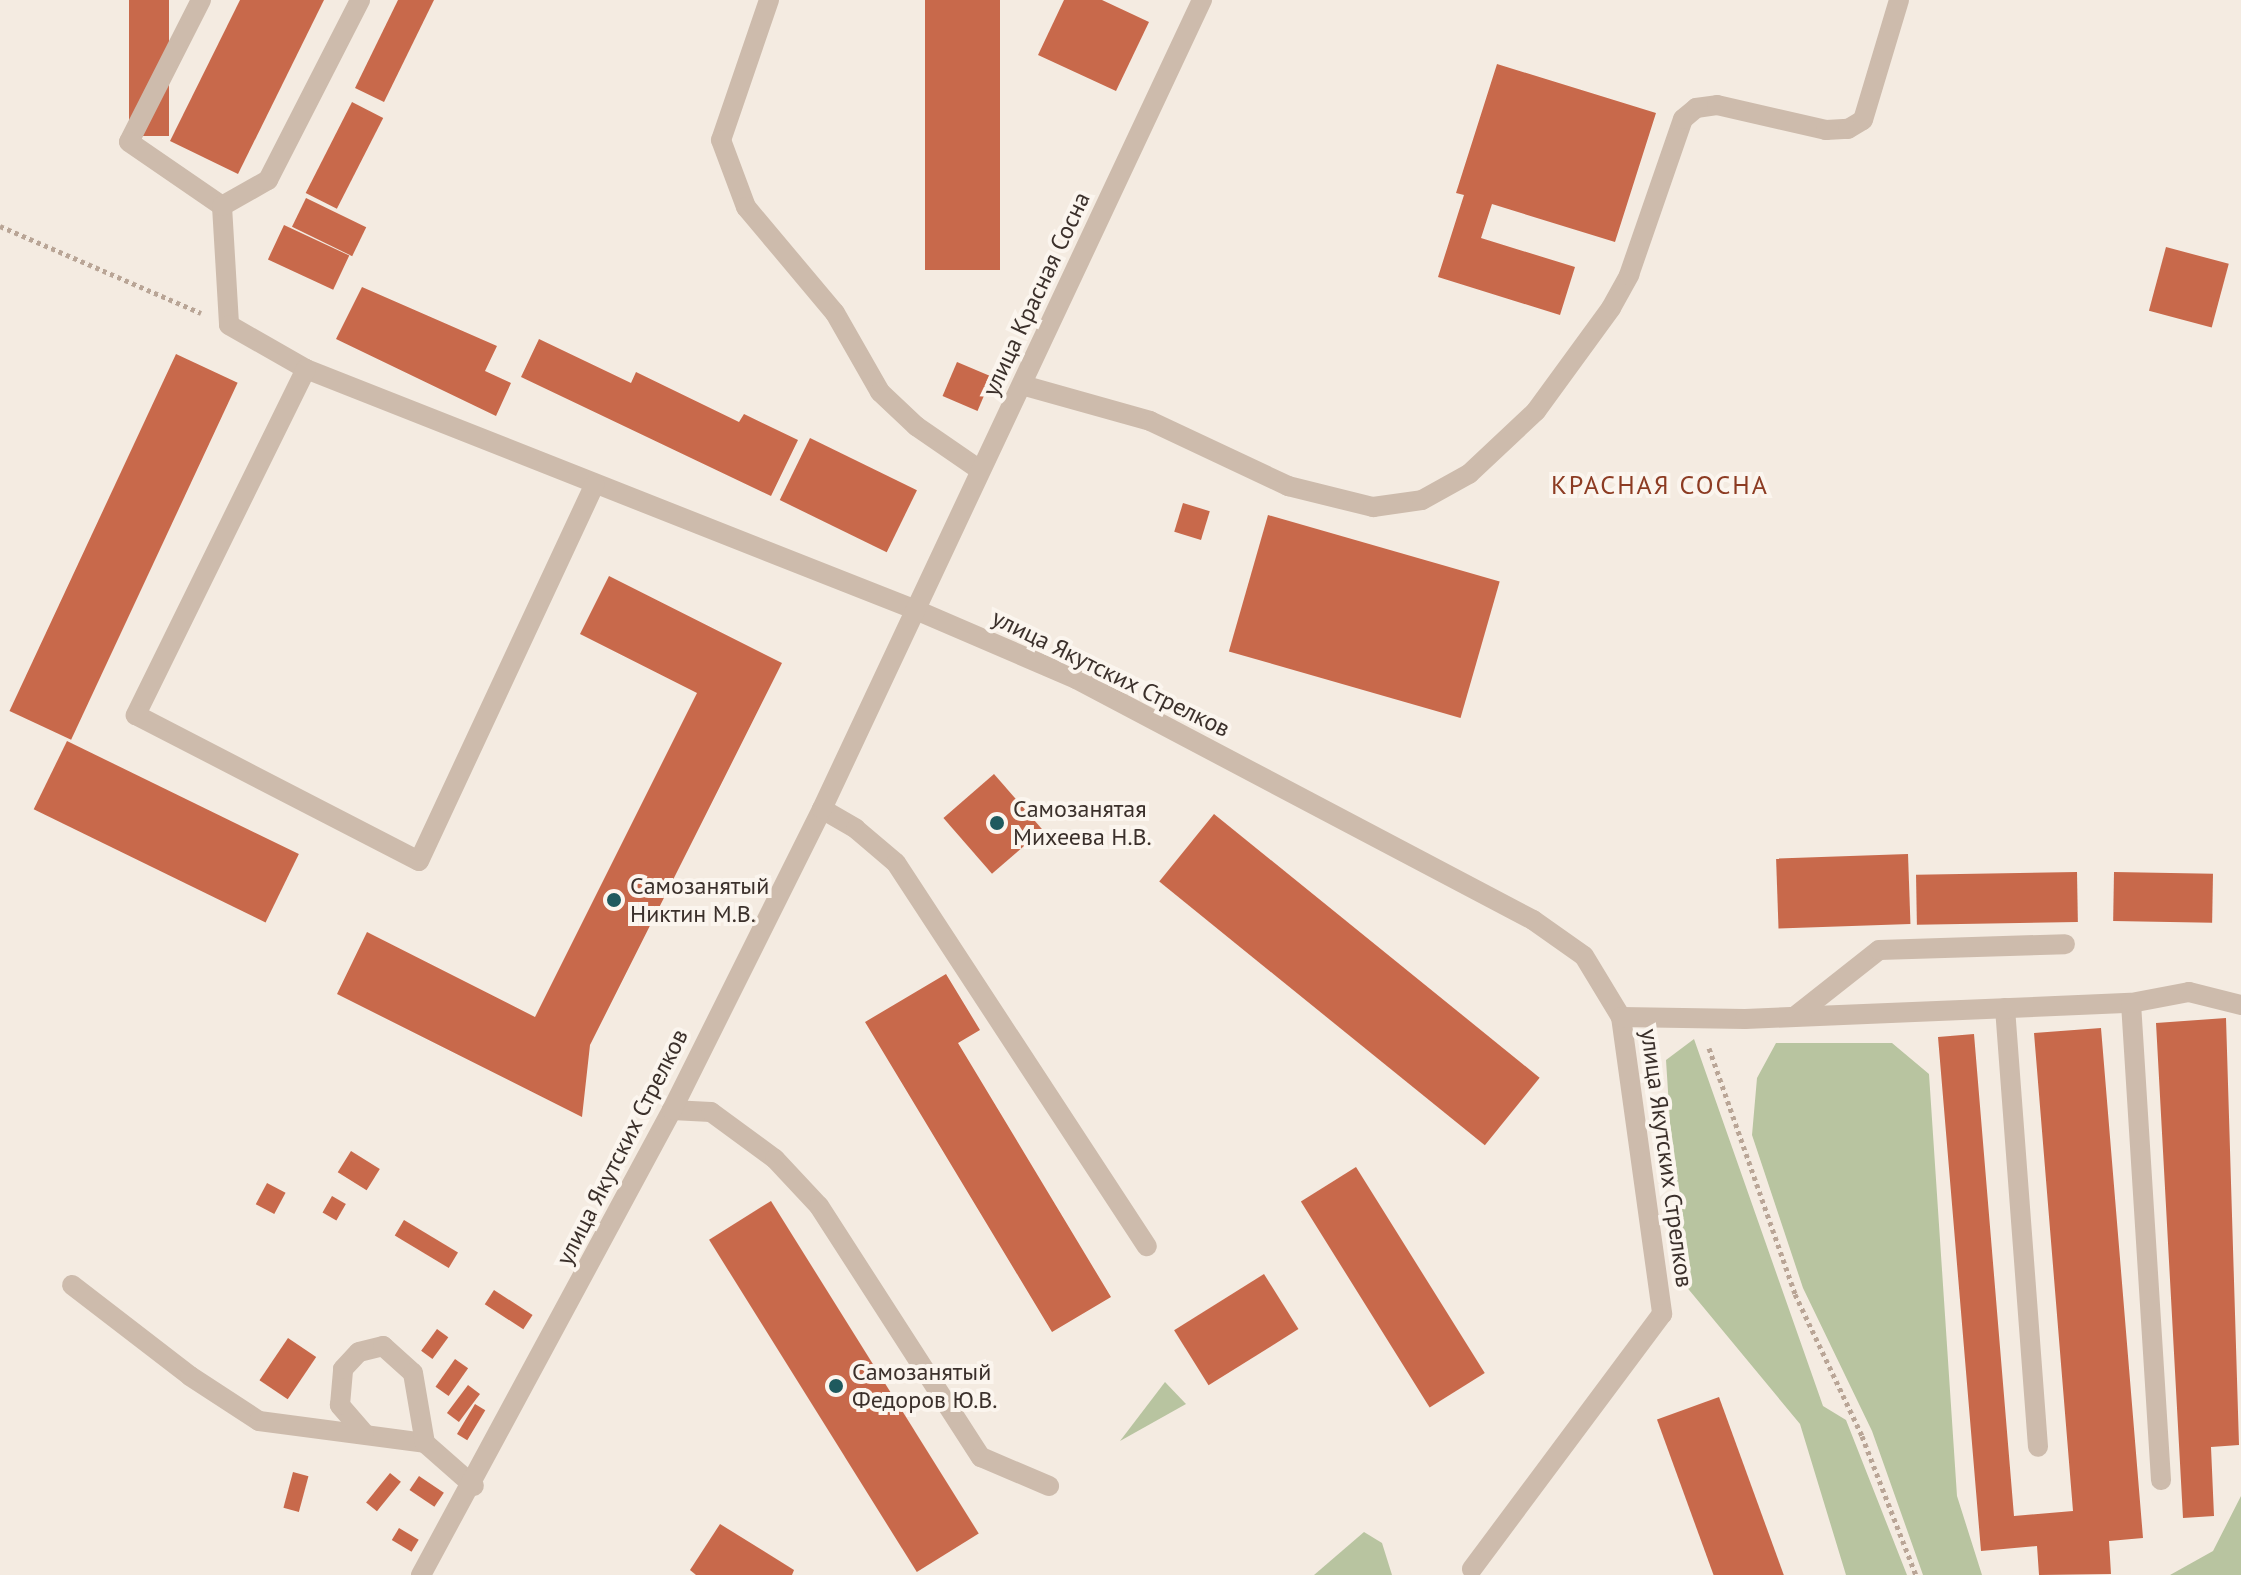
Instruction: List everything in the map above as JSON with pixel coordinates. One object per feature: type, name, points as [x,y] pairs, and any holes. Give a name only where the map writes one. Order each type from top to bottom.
[{"type":"street","points":[[201,0],[129,142],[222,206]]},
{"type":"street","points":[[222,206],[268,180],[360,0]]},
{"type":"street","points":[[769,0],[721,140],[746,207],[835,313],[880,392],[926,434],[980,470]]},
{"type":"street","name":"улица Красная Сосна","points":[[916,610],[1202,0]]},
{"type":"street","points":[[1022,385],[1150,421],[1288,486],[1373,507],[1422,500],[1469,474],[1536,411],[1611,308],[1629,275],[1683,119],[1696,108],[1717,105],[1826,130],[1848,129],[1863,120],[1899,0]]},
{"type":"street","points":[[222,206],[229,325],[306,369],[916,610]]},
{"type":"street","points":[[306,369],[136,715],[419,861],[594,485]]},
{"type":"street","name":"улица Якутских Стрелков","points":[[421,1575],[474,1486],[672,1110],[822,809],[916,610],[1076,679],[1533,920],[1584,956],[1621,1017],[1662,1314],[1472,1569]]},
{"type":"street","points":[[822,809],[856,829],[896,863],[1147,1246]]},
{"type":"street","points":[[1794,1017],[1879,950],[2065,944]]},
{"type":"street","points":[[1621,1017],[1794,1017],[2131,1003],[2189,992],[2241,1005]]},
{"type":"street","points":[[2131,1003],[2161,1480]]},
{"type":"street","points":[[2005,1008],[2038,1447]]},
{"type":"street","points":[[672,1110],[711,1112],[775,1159],[819,1206],[981,1457],[1049,1486]]},
{"type":"street","points":[[72,1285],[190,1376],[259,1421],[298,1430],[364,1433],[425,1443],[474,1486]]},
{"type":"street","points":[[364,1433],[340,1405],[343,1369],[359,1352],[383,1346],[413,1373],[425,1443]]},
{"type":"path","points":[[0,226],[229,325]]},
{"type":"path","points":[[1699,1018],[1795,1294],[1862,1436],[1916,1575]]},
{"type":"green space","points":[[1694,1039],[1823,1406],[1846,1420],[1907,1575],[1846,1575],[1800,1424],[1680,1279],[1666,1060]]},
{"type":"green space","points":[[1776,1043],[1892,1043],[1929,1074],[1957,1496],[1982,1575],[1923,1575],[1872,1431],[1803,1288],[1752,1135],[1757,1078]]},
{"type":"green space","points":[[1165,1382],[1186,1404],[1120,1441]]},
{"type":"green space","points":[[2241,1496],[2241,1575],[2170,1575],[2213,1551]]},
{"type":"green space","points":[[1364,1532],[1382,1543],[1392,1575],[1314,1575]]},
{"type":"building","points":[[129,0],[169,0],[169,136],[129,136]]},
{"type":"building","points":[[240,0],[324,0],[238,174],[170,141]]},
{"type":"building","points":[[398,0],[434,0],[384,102],[355,88]]},
{"type":"building","points":[[925,0],[1000,0],[1000,270],[925,270]]},
{"type":"building","points":[[1064,0],[1102,0],[1149,22],[1116,91],[1038,55]]},
{"type":"building","points":[[1497,64],[1656,113],[1615,242],[1492,204],[1481,238],[1575,267],[1560,315],[1438,277],[1464,195],[1456,193]]},
{"type":"building","points":[[352,102],[383,118],[337,209],[306,193]]},
{"type":"building","points":[[306,198],[366,227],[352,256],[292,227]]},
{"type":"building","points":[[284,225],[349,255],[333,290],[268,259]]},
{"type":"building","points":[[2166,247],[2229,264],[2212,328],[2149,311]]},
{"type":"building","points":[[362,287],[497,346],[485,371],[511,383],[496,416],[336,339]]},
{"type":"building","points":[[539,339],[631,383],[636,372],[739,422],[744,414],[798,440],[771,496],[521,377]]},
{"type":"building","points":[[176,354],[238,383],[71,740],[9,711]]},
{"type":"building","points":[[957,362],[992,377],[978,411],[943,396]]},
{"type":"building","points":[[810,438],[917,490],[887,552],[780,500]]},
{"type":"building","points":[[1183,503],[1210,511],[1201,540],[1174,532]]},
{"type":"building","points":[[1268,515],[1500,581],[1461,718],[1229,651]]},
{"type":"building","points":[[609,576],[782,663],[590,1045],[582,1117],[337,994],[367,932],[535,1017],[697,693],[580,634]]},
{"type":"building","points":[[67,741],[299,854],[266,922],[34,809]]},
{"type":"building","points":[[994,774],[1043,830],[992,874],[943,818]]},
{"type":"building","points":[[1214,814],[1540,1078],[1485,1145],[1159,882]]},
{"type":"building","points":[[1908,854],[1910,924],[1779,929],[1776,859]]},
{"type":"building","points":[[2077,872],[2078,922],[1917,925],[1916,875]]},
{"type":"building","points":[[2114,872],[2213,874],[2212,923],[2113,921]]},
{"type":"building","points":[[946,974],[980,1030],[958,1043],[1111,1297],[1052,1332],[865,1022]]},
{"type":"building","points":[[2226,1018],[2239,1445],[2211,1447],[2214,1516],[2183,1518],[2156,1023]]},
{"type":"building","points":[[2101,1028],[2143,1538],[2109,1541],[2111,1574],[2039,1575],[2037,1546],[1981,1551],[1938,1037],[1974,1034],[2014,1516],[2073,1511],[2034,1033]]},
{"type":"building","points":[[351,1151],[380,1169],[367,1190],[338,1172]]},
{"type":"building","points":[[1356,1167],[1485,1373],[1430,1408],[1301,1201]]},
{"type":"building","points":[[267,1183],[286,1193],[274,1214],[256,1204]]},
{"type":"building","points":[[332,1196],[346,1204],[336,1220],[323,1212]]},
{"type":"building","points":[[771,1201],[979,1533],[917,1572],[709,1240]]},
{"type":"building","points":[[404,1220],[458,1252],[449,1268],[395,1235]]},
{"type":"building","points":[[1264,1274],[1298,1329],[1209,1385],[1174,1330]]},
{"type":"building","points":[[494,1290],[533,1315],[523,1329],[485,1304]]},
{"type":"building","points":[[437,1329],[448,1337],[432,1359],[421,1351]]},
{"type":"building","points":[[288,1338],[316,1357],[288,1399],[259,1380]]},
{"type":"building","points":[[455,1359],[468,1368],[449,1396],[435,1387]]},
{"type":"building","points":[[468,1385],[480,1394],[459,1422],[447,1413]]},
{"type":"building","points":[[1719,1397],[1784,1575],[1714,1575],[1657,1420]]},
{"type":"building","points":[[475,1404],[485,1410],[467,1440],[457,1434]]},
{"type":"building","points":[[293,1472],[308,1476],[299,1512],[283,1508]]},
{"type":"building","points":[[390,1473],[401,1482],[377,1511],[366,1503]]},
{"type":"building","points":[[419,1476],[444,1493],[434,1507],[409,1490]]},
{"type":"building","points":[[720,1524],[794,1570],[792,1575],[696,1575],[690,1570]]},
{"type":"building","points":[[399,1528],[419,1540],[412,1552],[392,1540]]},
{"type":"place","name":"Самозанятая Михеева Н.В.","points":[[997,823]]},
{"type":"place","name":"Самозанятый Никтин М.В.","points":[[614,900]]},
{"type":"place","name":"Самозанятый Федоров Ю.В.","points":[[836,1386]]},
{"type":"district","name":"КРАСНАЯ СОСНА","points":[[1660,485]]}]
